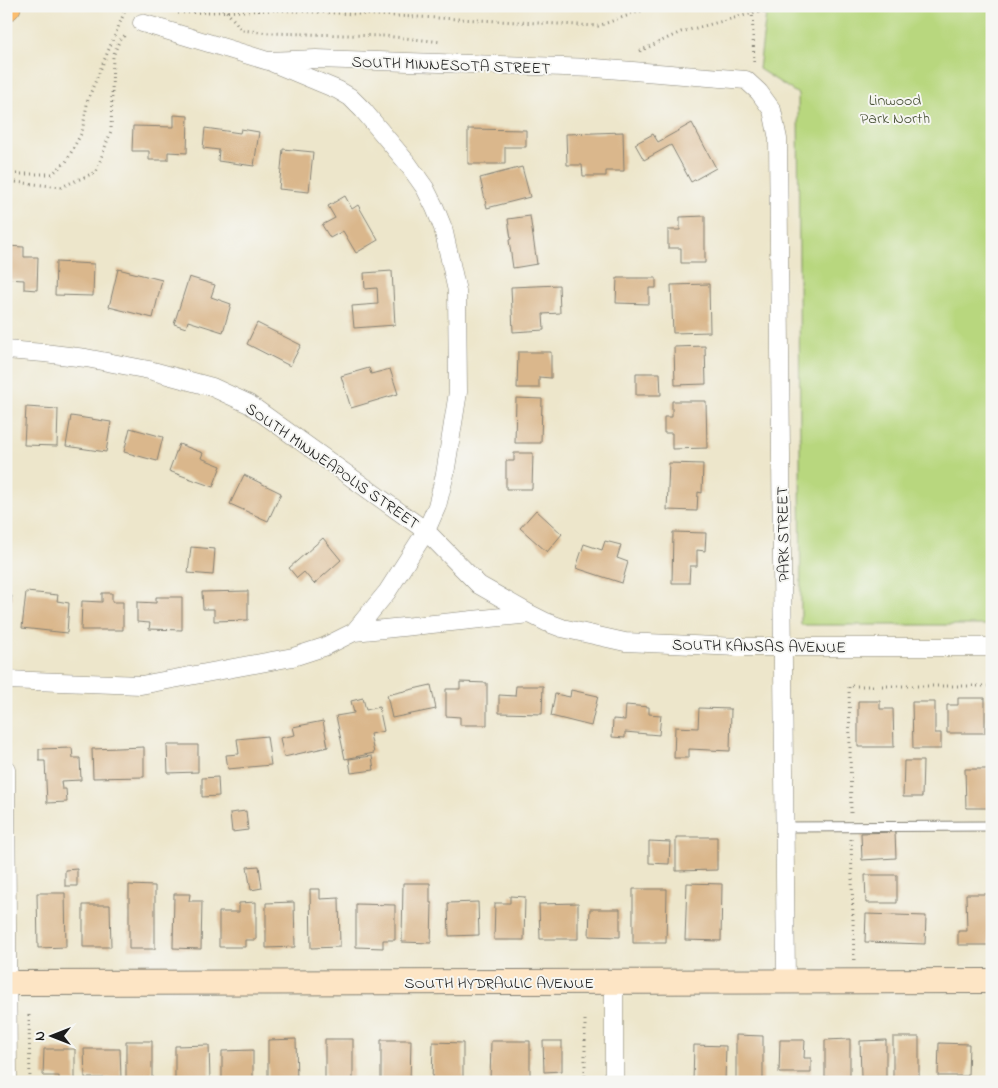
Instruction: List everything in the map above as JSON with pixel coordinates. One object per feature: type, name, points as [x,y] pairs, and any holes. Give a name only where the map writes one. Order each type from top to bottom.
[{"type":"street","name":"SOUTH MINNESOTA STREET","points":[[142,24],[268,61],[316,59],[595,68],[746,80],[757,90]]},
{"type":"street","points":[[268,61],[338,90],[350,97],[368,116],[425,188],[443,228],[457,291],[458,392],[445,474],[437,506],[426,531],[387,592],[354,632]]},
{"type":"street","name":"PARK STREET","points":[[757,90],[772,110],[778,139],[786,981]]},
{"type":"street","name":"SOUTH MINNEAPOLIS STREET","points":[[6,350],[86,358],[149,370],[212,387],[249,404],[426,531]]},
{"type":"street","name":"SOUTH KANSAS AVENUE","points":[[426,531],[479,585],[530,614],[562,628],[625,642],[738,647],[992,647]]},
{"type":"street","points":[[6,680],[141,685],[293,657],[324,647],[354,632],[530,614]]},
{"type":"street","points":[[6,769],[8,1082]]},
{"type":"street","points":[[614,981],[614,1082]]},
{"type":"street","name":"SOUTH HYDRAULIC AVENUE","points":[[7,983],[992,981]]},
{"type":"lane","points":[[785,826],[992,826]]},
{"type":"path","points":[[6,174],[52,174],[66,162],[82,132],[88,100],[127,6]]},
{"type":"path","points":[[218,6],[227,12],[242,30],[269,33],[385,36],[447,43]]},
{"type":"path","points":[[752,6],[757,90]]},
{"type":"path","points":[[633,52],[643,51],[681,32],[787,6]]},
{"type":"path","points":[[29,1015],[30,1082]]},
{"type":"path","points":[[585,1020],[585,1082]]},
{"type":"green space","name":"Linwood Park North","points":[[767,6],[992,6],[992,625],[801,625],[798,94],[759,69]]},
{"type":"building","points":[[174,115],[188,116],[187,153],[168,152],[168,160],[149,160],[149,151],[132,151],[133,126],[174,127]]},
{"type":"building","points":[[692,123],[716,168],[691,182],[671,145],[644,160],[635,144],[653,134],[658,142]]},
{"type":"building","points":[[205,128],[240,133],[241,129],[259,132],[254,166],[218,161],[219,150],[203,148]]},
{"type":"building","points":[[468,129],[526,130],[526,147],[505,147],[505,164],[468,164]]},
{"type":"building","points":[[623,132],[624,171],[606,171],[606,176],[583,176],[582,165],[567,165],[566,134]]},
{"type":"building","points":[[283,149],[313,152],[309,192],[279,189]]},
{"type":"building","points":[[522,167],[530,197],[487,208],[480,178]]},
{"type":"building","points":[[345,196],[352,209],[358,205],[378,240],[356,253],[343,231],[330,238],[322,225],[335,218],[328,206]]},
{"type":"building","points":[[530,216],[537,264],[513,268],[508,219]]},
{"type":"building","points":[[705,216],[705,263],[681,263],[681,248],[668,248],[668,230],[680,230],[680,217]]},
{"type":"building","points":[[6,246],[24,247],[24,257],[38,257],[37,290],[24,289],[24,280],[6,279]]},
{"type":"building","points":[[56,262],[94,264],[93,296],[55,295]]},
{"type":"building","points":[[118,269],[162,280],[153,318],[109,307]]},
{"type":"building","points":[[392,271],[395,325],[354,328],[352,306],[378,304],[377,288],[365,289],[364,273]]},
{"type":"building","points":[[189,277],[215,285],[211,297],[231,304],[223,332],[188,321],[186,328],[174,324]]},
{"type":"building","points":[[617,278],[656,278],[656,288],[649,288],[649,304],[616,303]]},
{"type":"building","points":[[709,284],[710,332],[673,333],[671,285]]},
{"type":"building","points":[[559,285],[560,313],[543,314],[544,330],[513,332],[511,287]]},
{"type":"building","points":[[257,323],[301,345],[290,366],[247,344]]},
{"type":"building","points":[[705,346],[706,384],[675,385],[674,347]]},
{"type":"building","points":[[518,352],[551,352],[551,378],[539,377],[539,388],[517,388]]},
{"type":"building","points":[[369,368],[371,374],[390,369],[398,394],[351,408],[341,376]]},
{"type":"building","points":[[636,373],[660,373],[661,395],[636,395]]},
{"type":"building","points":[[516,398],[542,399],[541,443],[515,443]]},
{"type":"building","points":[[672,401],[706,401],[707,448],[672,449],[672,433],[664,433],[664,417],[672,417]]},
{"type":"building","points":[[26,407],[58,409],[57,446],[24,445]]},
{"type":"building","points":[[71,416],[111,422],[106,452],[66,446]]},
{"type":"building","points":[[130,428],[163,437],[157,461],[124,452]]},
{"type":"building","points":[[179,444],[203,453],[201,458],[221,466],[213,487],[169,471]]},
{"type":"building","points":[[514,453],[533,453],[532,489],[506,489],[506,461],[514,461]]},
{"type":"building","points":[[669,463],[703,464],[702,493],[698,492],[697,511],[667,510]]},
{"type":"building","points":[[244,475],[281,493],[268,521],[230,504]]},
{"type":"building","points":[[536,510],[562,534],[547,552],[520,528]]},
{"type":"building","points":[[673,532],[706,533],[705,551],[697,550],[697,566],[690,566],[689,583],[672,583]]},
{"type":"building","points":[[323,538],[341,560],[314,584],[304,572],[297,578],[289,568]]},
{"type":"building","points":[[605,541],[621,545],[617,558],[628,562],[622,583],[576,568],[584,544],[602,550]]},
{"type":"building","points":[[191,547],[215,549],[213,575],[188,573]]},
{"type":"building","points":[[248,591],[248,620],[214,621],[214,609],[203,609],[202,592]]},
{"type":"building","points":[[26,592],[58,595],[57,601],[69,603],[67,633],[22,628]]},
{"type":"building","points":[[102,593],[112,593],[112,602],[123,602],[123,630],[81,630],[82,601],[102,602]]},
{"type":"building","points":[[6,595],[12,596],[7,624],[6,624]]},
{"type":"building","points":[[156,597],[182,597],[182,630],[149,629],[150,623],[137,622],[137,602],[156,603]]},
{"type":"building","points":[[460,682],[487,683],[487,725],[460,725],[460,717],[446,716],[446,689],[460,689]]},
{"type":"building","points":[[431,685],[436,709],[392,718],[387,695]]},
{"type":"building","points":[[516,686],[543,686],[542,714],[499,713],[499,695],[515,696]]},
{"type":"building","points":[[571,690],[598,696],[591,726],[551,716],[555,694],[570,697]]},
{"type":"building","points":[[363,698],[366,710],[379,707],[384,731],[370,734],[374,753],[345,759],[336,716],[354,713],[351,701]]},
{"type":"building","points":[[958,698],[985,698],[985,733],[947,733],[947,705],[958,705]]},
{"type":"building","points":[[858,701],[880,701],[880,709],[893,709],[894,747],[858,747]]},
{"type":"building","points":[[912,702],[935,702],[935,733],[941,733],[941,749],[913,749]]},
{"type":"building","points":[[626,705],[649,707],[649,714],[661,715],[659,735],[625,732],[625,738],[612,737],[613,719],[625,720]]},
{"type":"building","points":[[699,708],[731,709],[730,751],[689,749],[689,758],[674,758],[675,727],[698,728]]},
{"type":"building","points":[[323,721],[328,747],[284,757],[280,738],[295,735],[293,727]]},
{"type":"building","points":[[267,736],[271,765],[228,769],[226,755],[239,754],[237,739]]},
{"type":"building","points":[[167,745],[198,745],[198,772],[168,773]]},
{"type":"building","points":[[144,747],[144,777],[93,778],[92,749]]},
{"type":"building","points":[[72,748],[73,758],[80,758],[81,780],[61,781],[62,789],[66,789],[67,802],[47,803],[45,761],[39,761],[39,749]]},
{"type":"building","points":[[372,756],[374,770],[351,773],[349,759]]},
{"type":"building","points":[[904,761],[923,761],[922,797],[903,797]]},
{"type":"building","points":[[965,769],[990,769],[991,808],[966,808]]},
{"type":"building","points":[[218,777],[219,796],[202,797],[202,778]]},
{"type":"building","points":[[246,811],[248,830],[232,832],[230,813]]},
{"type":"building","points":[[895,832],[896,858],[862,860],[861,833]]},
{"type":"building","points":[[676,837],[717,837],[717,870],[676,871]]},
{"type":"building","points":[[649,841],[670,842],[669,864],[649,863]]},
{"type":"building","points":[[259,866],[262,888],[251,890],[247,867]]},
{"type":"building","points":[[77,869],[77,886],[65,886],[65,870]]},
{"type":"building","points":[[865,875],[897,875],[897,903],[866,903]]},
{"type":"building","points":[[403,883],[430,883],[430,903],[432,903],[431,943],[402,942]]},
{"type":"building","points":[[687,883],[722,884],[721,941],[685,940]]},
{"type":"building","points":[[129,885],[155,886],[155,949],[129,949]]},
{"type":"building","points":[[310,889],[320,889],[320,899],[339,898],[340,947],[311,948]]},
{"type":"building","points":[[633,889],[667,889],[666,943],[633,943]]},
{"type":"building","points":[[37,893],[65,893],[66,947],[38,948]]},
{"type":"building","points":[[174,894],[190,894],[189,901],[202,901],[201,949],[173,948]]},
{"type":"building","points":[[966,894],[989,894],[989,945],[958,945],[958,931],[967,931]]},
{"type":"building","points":[[510,896],[525,897],[524,940],[494,940],[495,903],[510,903]]},
{"type":"building","points":[[256,902],[256,940],[245,940],[245,947],[219,947],[219,912],[239,912],[239,903]]},
{"type":"building","points":[[294,902],[295,947],[266,948],[266,903]]},
{"type":"building","points":[[478,902],[479,935],[449,936],[448,903]]},
{"type":"building","points":[[578,903],[578,939],[540,939],[539,904]]},
{"type":"building","points":[[356,904],[395,905],[395,940],[383,940],[383,948],[356,947]]},
{"type":"building","points":[[83,905],[110,905],[111,947],[83,947]]},
{"type":"building","points":[[590,909],[620,909],[620,937],[589,936]]},
{"type":"building","points":[[866,914],[926,916],[925,944],[865,942]]},
{"type":"building","points":[[736,1035],[763,1036],[763,1082],[736,1082]]},
{"type":"building","points":[[893,1037],[919,1037],[919,1082],[893,1082]]},
{"type":"building","points":[[296,1039],[297,1082],[268,1082],[268,1040]]},
{"type":"building","points":[[325,1039],[353,1039],[353,1082],[325,1082]]},
{"type":"building","points":[[850,1039],[850,1077],[825,1077],[825,1040]]},
{"type":"building","points":[[381,1040],[411,1040],[410,1082],[381,1082]]},
{"type":"building","points":[[780,1040],[805,1040],[804,1058],[811,1058],[811,1073],[779,1073]]},
{"type":"building","points":[[886,1040],[886,1077],[861,1077],[860,1041]]},
{"type":"building","points":[[126,1041],[152,1041],[152,1082],[126,1082]]},
{"type":"building","points":[[491,1041],[530,1041],[530,1082],[490,1082]]},
{"type":"building","points":[[543,1041],[562,1041],[562,1071],[544,1072]]},
{"type":"building","points":[[433,1042],[463,1043],[463,1082],[432,1082]]},
{"type":"building","points":[[939,1043],[969,1044],[968,1076],[938,1076]]},
{"type":"building","points":[[209,1045],[210,1080],[175,1080],[175,1046]]},
{"type":"building","points":[[694,1045],[726,1046],[725,1082],[693,1082]]},
{"type":"building","points":[[44,1049],[75,1049],[75,1082],[59,1082],[59,1076],[43,1076]]},
{"type":"building","points":[[84,1049],[120,1049],[121,1078],[85,1078]]},
{"type":"building","points":[[253,1050],[253,1079],[222,1079],[222,1051]]}]
